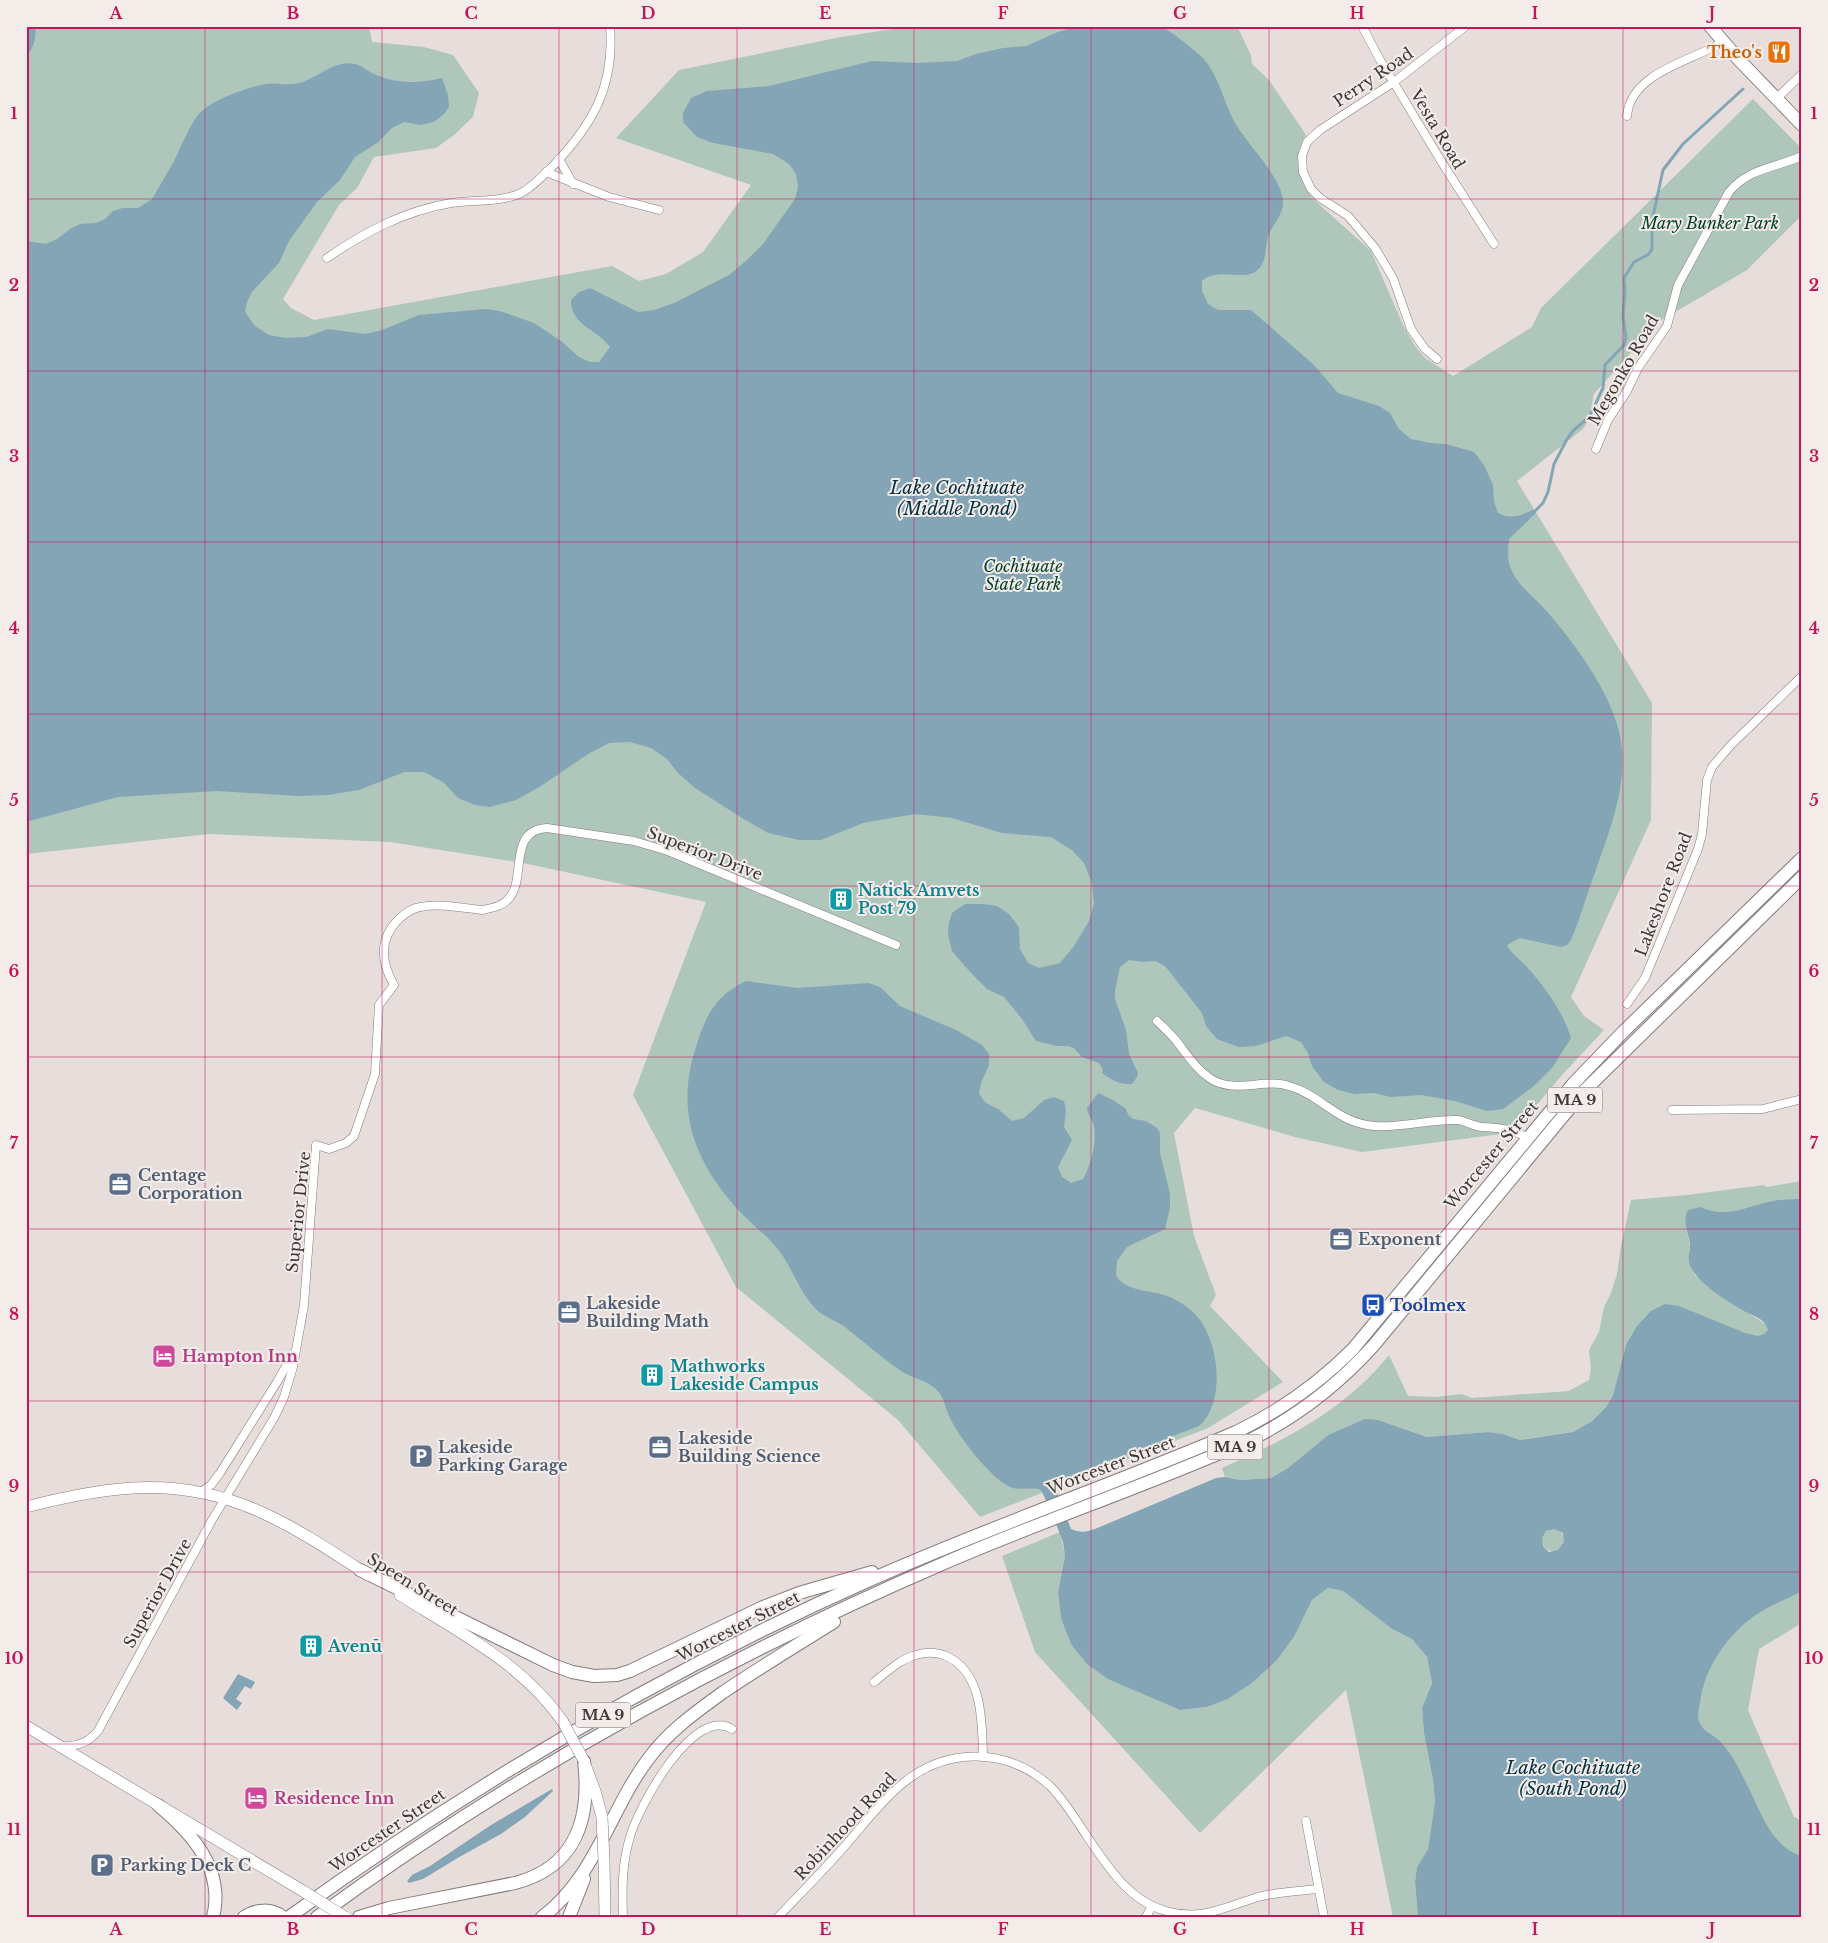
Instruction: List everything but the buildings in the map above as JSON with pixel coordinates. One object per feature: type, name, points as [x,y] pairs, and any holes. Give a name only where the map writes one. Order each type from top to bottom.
[{"type":"main road","points":[[1710,26],[1802,125]]},
{"type":"main road","name":"Worcester Street","points":[[317,1917],[436,1836],[576,1750],[714,1674],[810,1625],[885,1590],[960,1556],[1050,1520],[1070,1505],[1236,1432],[1277,1410],[1315,1384],[1353,1349],[1527,1137],[1598,1056],[1802,858]]},
{"type":"main road","name":"Worcester Street","points":[[289,1917],[359,1867],[498,1777],[605,1714],[787,1618],[869,1580],[1045,1508],[1070,1505],[1250,1440],[1296,1415],[1325,1394],[1350,1372],[1374,1345],[1583,1092],[1802,877]]},
{"type":"main road","name":"Speen Street","points":[[49,1501],[131,1487],[168,1488],[201,1492],[225,1498],[273,1518],[497,1656],[542,1694],[563,1722],[584,1761],[602,1817],[605,1917]]},
{"type":"main road","points":[[26,1508],[49,1501]]},
{"type":"main road","points":[[26,1515],[49,1501]]},
{"type":"main road","points":[[360,1570],[553,1665],[583,1675],[605,1676],[618,1675],[641,1666],[746,1615],[782,1600],[938,1551]]},
{"type":"main road","points":[[569,1917],[591,1861],[634,1779],[649,1757],[669,1735],[703,1707],[743,1679],[885,1590]]},
{"type":"main road","points":[[26,1726],[345,1917]]},
{"type":"main road","points":[[359,1917],[389,1908],[515,1883],[534,1877],[546,1870],[566,1852],[580,1826],[586,1793],[584,1761]]},
{"type":"main road","points":[[158,1806],[189,1834],[208,1864],[216,1892],[213,1917]]},
{"type":"main road","points":[[542,1917],[563,1898],[591,1861]]},
{"type":"main road","points":[[244,1917],[257,1911],[279,1914]]},
{"type":"street","points":[[327,258],[354,240],[400,217],[431,207],[519,194],[528,189],[559,159],[585,128],[599,104],[610,66],[610,26]]},
{"type":"street","name":"Vesta Road","points":[[1362,26],[1394,82],[1494,244]]},
{"type":"street","name":"Perry Road","points":[[1437,359],[1426,349],[1411,328],[1393,278],[1375,248],[1348,216],[1320,198],[1311,189],[1303,172],[1302,156],[1307,142],[1320,130],[1394,82],[1466,26]]},
{"type":"street","points":[[1627,116],[1629,105],[1634,96],[1653,78],[1678,63],[1723,42]]},
{"type":"street","points":[[1776,99],[1802,74]]},
{"type":"street","name":"Megonko Road","points":[[1596,449],[1608,420],[1627,391],[1638,368],[1667,326],[1678,285],[1729,192],[1739,181],[1750,174],[1802,156]]},
{"type":"street","points":[[559,159],[573,184]]},
{"type":"street","points":[[546,172],[618,200],[659,210]]},
{"type":"street","name":"Lakeshore Road","points":[[1627,1004],[1645,978],[1698,848],[1702,834],[1707,780],[1712,766],[1802,676]]},
{"type":"street","name":"Superior Drive","points":[[57,1745],[78,1744],[90,1738],[98,1731],[225,1498],[281,1404],[290,1378],[304,1305],[316,1145],[329,1149],[346,1143],[354,1136],[375,1074],[379,1005],[394,985],[388,972],[383,947],[389,930],[405,913],[417,907],[428,905],[482,910],[490,909],[506,902],[512,895],[522,846],[533,831],[547,828],[634,841],[659,848],[896,945]]},
{"type":"street","points":[[1157,1021],[1194,1064],[1208,1077],[1218,1083],[1236,1086],[1287,1085],[1299,1089],[1345,1118],[1362,1124],[1390,1126],[1457,1120],[1480,1127],[1509,1129],[1527,1137]]},
{"type":"street","points":[[1672,1110],[1762,1109],[1802,1099]]},
{"type":"street","name":"Superior Drive","points":[[201,1492],[211,1485],[222,1470],[296,1348]]},
{"type":"street","points":[[874,1682],[896,1665],[915,1655],[934,1653],[953,1659],[967,1673],[976,1692],[982,1733],[982,1756]]},
{"type":"street","points":[[623,1917],[623,1878],[626,1851],[635,1822],[650,1792],[672,1761],[696,1736],[716,1725],[732,1729]]},
{"type":"street","name":"Robinhood Road","points":[[778,1917],[824,1870],[901,1784],[933,1764],[969,1755],[1007,1760],[1019,1765],[1042,1780],[1060,1798],[1121,1883],[1141,1900],[1152,1906],[1176,1914],[1202,1914],[1218,1912],[1272,1894],[1318,1889]]},
{"type":"street","points":[[1306,1822],[1324,1917]]},
{"type":"street","points":[[1146,1917],[1152,1906]]},
{"type":"green space","name":"Lake Cochituate (Middle Pond)","points":[[26,26],[369,26],[372,42],[424,47],[453,55],[479,93],[473,117],[454,135],[436,148],[374,157],[357,188],[339,205],[283,299],[291,308],[314,320],[612,266],[639,281],[666,274],[703,252],[751,185],[616,138],[679,70],[841,37],[912,26],[1237,26],[1251,55],[1252,64],[1269,80],[1306,135],[1299,151],[1298,167],[1307,190],[1312,198],[1371,251],[1403,325],[1415,346],[1425,358],[1453,376],[1532,327],[1541,308],[1753,99],[1802,149],[1802,215],[1747,270],[1658,322],[1594,394],[1589,419],[1583,429],[1517,481],[1652,703],[1651,820],[1571,997],[1584,1016],[1604,1030],[1562,1075],[1508,1139],[1501,1134],[1362,1152],[1295,1137],[1195,1108],[1174,1133],[1194,1236],[1216,1295],[1210,1306],[1283,1382],[1208,1428],[980,1517],[898,1420],[736,1287],[633,1095],[706,902],[523,863],[390,842],[209,834],[26,854]]},
{"type":"green space","points":[[1802,1181],[1802,1199],[1778,1200],[1730,1212],[1711,1211],[1701,1207],[1685,1222],[1690,1247],[1688,1261],[1695,1275],[1710,1288],[1767,1325],[1768,1330],[1763,1335],[1750,1335],[1741,1332],[1718,1324],[1679,1306],[1626,1345],[1613,1395],[1606,1407],[1592,1421],[1573,1432],[1520,1440],[1503,1434],[1488,1432],[1427,1437],[1378,1420],[1328,1435],[1288,1468],[1271,1478],[1240,1480],[1225,1477],[1222,1468],[1268,1447],[1313,1422],[1353,1392],[1389,1355],[1408,1396],[1436,1397],[1462,1394],[1472,1398],[1569,1391],[1589,1380],[1591,1368],[1589,1350],[1599,1332],[1604,1307],[1617,1274],[1631,1200],[1764,1185],[1766,1187]]},
{"type":"green space","points":[[1553,1529],[1561,1532],[1564,1540],[1561,1548],[1553,1551],[1545,1548],[1542,1540],[1545,1532]]},
{"type":"green space","points":[[1060,1532],[1065,1556],[1058,1592],[1061,1618],[1132,1689],[1180,1710],[1207,1707],[1228,1699],[1252,1683],[1276,1661],[1294,1637],[1312,1600],[1328,1588],[1343,1591],[1392,1629],[1412,1639],[1427,1657],[1432,1683],[1422,1708],[1435,1801],[1428,1849],[1417,1867],[1415,1882],[1418,1917],[1393,1917],[1346,1690],[1200,1833],[1035,1652],[1002,1556]]},
{"type":"green space","points":[[1802,1591],[1802,1623],[1759,1649],[1748,1710],[1794,1817],[1802,1821],[1802,1856],[1782,1844],[1768,1827],[1732,1756],[1720,1741],[1702,1726],[1698,1714],[1704,1684],[1709,1671],[1732,1636],[1753,1617]]},
{"type":"water","points":[[26,26],[35,26],[35,35],[34,43],[26,58]]},
{"type":"water","name":"Lake Cochituate (Middle Pond)","points":[[1078,26],[1159,26],[1170,31],[1188,45],[1201,56],[1212,70],[1239,130],[1270,170],[1281,191],[1283,205],[1268,236],[1263,262],[1258,270],[1252,274],[1244,275],[1210,276],[1202,281],[1202,291],[1208,304],[1218,310],[1251,310],[1314,365],[1338,393],[1379,406],[1390,413],[1399,429],[1411,439],[1446,444],[1474,452],[1484,465],[1493,485],[1494,502],[1498,513],[1512,516],[1533,510],[1536,513],[1509,539],[1508,554],[1510,565],[1518,582],[1545,609],[1573,644],[1606,697],[1620,733],[1622,767],[1618,799],[1605,845],[1571,940],[1567,945],[1561,947],[1520,938],[1507,945],[1528,968],[1559,1010],[1571,1038],[1552,1068],[1534,1086],[1503,1109],[1487,1111],[1455,1101],[1421,1095],[1391,1097],[1374,1093],[1355,1094],[1338,1090],[1324,1082],[1312,1066],[1308,1053],[1301,1042],[1286,1036],[1256,1046],[1239,1047],[1217,1039],[1206,1026],[1202,1013],[1165,966],[1155,961],[1129,960],[1120,967],[1115,999],[1126,1030],[1129,1054],[1138,1073],[1132,1084],[1116,1082],[1102,1073],[1103,1070],[1099,1063],[1082,1057],[1074,1048],[1036,1041],[1022,1019],[1004,997],[987,989],[952,951],[948,935],[952,913],[965,904],[997,906],[1009,914],[1019,927],[1020,949],[1028,963],[1039,968],[1060,963],[1074,946],[1089,921],[1094,904],[1092,883],[1084,863],[1072,850],[1051,837],[1002,833],[952,818],[915,814],[863,823],[821,840],[799,840],[768,833],[695,788],[678,773],[667,759],[651,748],[630,742],[609,743],[588,754],[541,786],[516,800],[490,807],[475,805],[458,798],[443,782],[424,772],[404,772],[359,790],[328,795],[297,796],[217,791],[118,797],[26,822],[26,241],[46,244],[80,224],[96,223],[105,219],[113,211],[123,208],[138,208],[152,199],[196,117],[213,103],[230,95],[265,84],[299,83],[333,66],[347,63],[361,66],[381,77],[398,81],[415,82],[442,78],[448,95],[449,107],[444,114],[434,122],[420,125],[404,122],[392,128],[377,143],[355,157],[340,180],[317,202],[304,220],[289,241],[279,263],[252,292],[245,312],[255,326],[269,335],[286,338],[306,337],[328,329],[365,334],[382,330],[419,315],[485,309],[500,311],[534,323],[561,341],[579,357],[590,362],[599,362],[610,347],[579,321],[575,315],[571,300],[579,292],[590,288],[638,312],[654,310],[674,303],[729,275],[747,260],[763,244],[795,199],[798,187],[796,174],[789,164],[773,154],[713,143],[697,137],[683,122],[683,113],[691,98],[707,91],[769,86],[872,61],[917,63],[957,61],[976,54],[1003,48],[1026,46],[1058,32]]},
{"type":"water","name":"Lake Cochituate (South Pond)","points":[[746,981],[797,988],[869,983],[880,987],[900,1006],[956,1030],[982,1045],[989,1054],[989,1065],[981,1083],[979,1094],[986,1103],[998,1109],[1012,1121],[1024,1118],[1044,1100],[1054,1097],[1064,1101],[1066,1110],[1064,1127],[1072,1140],[1058,1167],[1062,1177],[1071,1183],[1083,1179],[1089,1167],[1095,1132],[1087,1108],[1098,1093],[1125,1108],[1133,1119],[1146,1121],[1157,1128],[1160,1133],[1160,1153],[1170,1194],[1170,1208],[1165,1229],[1127,1247],[1117,1261],[1116,1275],[1131,1287],[1176,1300],[1191,1310],[1203,1324],[1214,1353],[1216,1386],[1214,1402],[1208,1415],[1199,1426],[1059,1480],[1056,1490],[1071,1529],[1077,1531],[1095,1529],[1216,1478],[1225,1477],[1240,1480],[1271,1478],[1288,1468],[1328,1435],[1365,1419],[1378,1420],[1427,1437],[1488,1432],[1503,1434],[1520,1440],[1573,1432],[1592,1421],[1606,1407],[1613,1395],[1626,1345],[1637,1326],[1651,1311],[1665,1304],[1679,1306],[1745,1333],[1758,1336],[1768,1330],[1762,1320],[1721,1297],[1698,1278],[1689,1263],[1690,1244],[1685,1222],[1688,1210],[1701,1207],[1711,1211],[1730,1212],[1778,1200],[1802,1199],[1802,1591],[1753,1617],[1732,1636],[1709,1671],[1704,1684],[1698,1714],[1699,1720],[1706,1731],[1720,1741],[1728,1750],[1746,1782],[1761,1815],[1774,1835],[1791,1851],[1802,1856],[1802,1917],[1418,1917],[1415,1882],[1417,1867],[1428,1849],[1435,1801],[1422,1708],[1432,1683],[1427,1657],[1412,1639],[1392,1629],[1343,1591],[1328,1588],[1312,1600],[1294,1637],[1276,1661],[1252,1683],[1228,1699],[1207,1707],[1180,1710],[1108,1679],[1087,1664],[1071,1644],[1061,1618],[1058,1592],[1065,1556],[1063,1542],[1041,1490],[1012,1488],[1000,1481],[975,1455],[960,1435],[936,1389],[901,1371],[845,1327],[819,1312],[807,1299],[780,1252],[727,1196],[702,1158],[689,1116],[687,1094],[690,1071],[696,1047],[708,1016],[719,1000]],"holes":[[[1554,1529],[1563,1533],[1564,1542],[1558,1550],[1549,1552],[1543,1546],[1542,1538],[1546,1531]]]},
{"type":"water","points":[[238,1674],[255,1682],[251,1689],[245,1686],[236,1699],[242,1703],[237,1710],[223,1698]]},
{"type":"water","points":[[552,1789],[553,1791],[525,1817],[501,1834],[423,1879],[409,1883],[407,1881],[412,1875],[430,1866],[491,1825]]},
{"type":"waterway","points":[[1535,511],[1543,503],[1548,492],[1554,464],[1567,439],[1589,417],[1594,407],[1603,388],[1605,365],[1624,345],[1626,338],[1623,316],[1624,278],[1634,262],[1649,254],[1652,249],[1652,221],[1663,170],[1683,144],[1743,89]]},
{"type":"place","name":"Theo's","points":[[1779,52]]},
{"type":"place","name":"Natick Amvets Post 79","points":[[841,899]]},
{"type":"place","name":"Centage Corporation","points":[[120,1184]]},
{"type":"place","name":"Exponent","points":[[1341,1239]]},
{"type":"place","name":"Toolmex","points":[[1373,1305]]},
{"type":"place","name":"Lakeside Building Math","points":[[569,1312]]},
{"type":"place","name":"Hampton Inn","points":[[164,1356]]},
{"type":"place","name":"Mathworks Lakeside Campus","points":[[652,1375]]},
{"type":"place","name":"Lakeside Building Science","points":[[660,1447]]},
{"type":"place","name":"Lakeside Parking Garage","points":[[421,1456]]},
{"type":"place","name":"Avenū","points":[[311,1646]]},
{"type":"place","name":"Residence Inn","points":[[256,1798]]},
{"type":"place","name":"Parking Deck C","points":[[102,1865]]},
{"type":"park label","name":"Mary Bunker Park","points":[[1710,223]]},
{"type":"park label","name":"Cochituate State Park","points":[[1023,575]]}]
